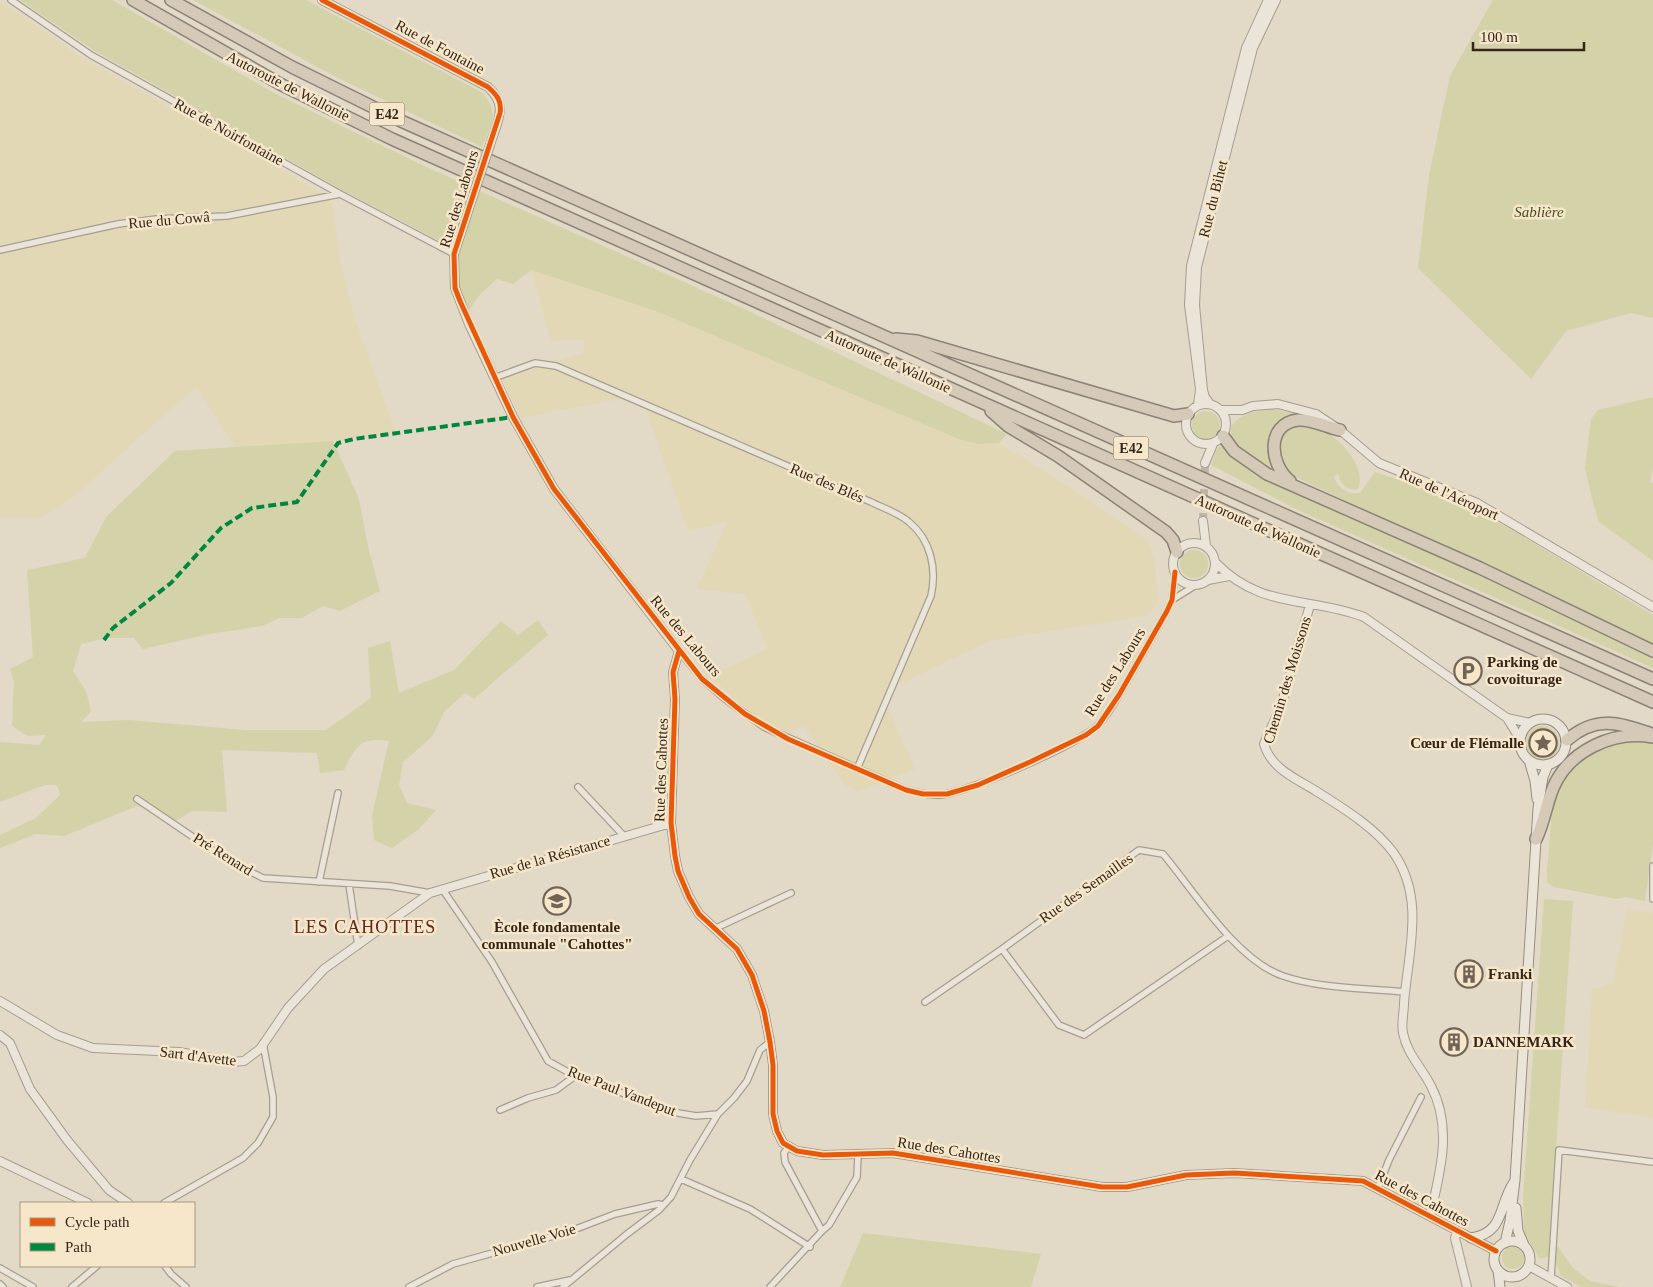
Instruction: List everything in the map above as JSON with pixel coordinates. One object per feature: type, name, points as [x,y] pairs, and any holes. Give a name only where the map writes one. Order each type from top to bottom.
[{"type":"highway","name":"Autoroute de Wallonie","points":[[133,0],[282,85],[392,139],[1653,702]]},
{"type":"highway","name":"Autoroute de Wallonie","points":[[171,0],[292,67],[401,121],[1653,679]]},
{"type":"highway","points":[[886,338],[917,341],[1174,416],[1188,414]]},
{"type":"highway","points":[[983,404],[1008,426],[1058,456],[1166,532],[1173,540],[1177,552]]},
{"type":"highway","points":[[1302,490],[1279,471],[1274,452],[1277,435],[1289,423],[1296,420],[1314,422],[1340,430]]},
{"type":"highway","points":[[1225,432],[1234,450],[1246,461],[1267,474],[1480,568],[1653,651]]},
{"type":"highway","points":[[1567,740],[1587,728],[1611,722],[1653,736]]},
{"type":"highway","points":[[1536,839],[1542,827],[1544,812],[1554,786],[1572,760],[1586,750],[1610,740],[1634,736],[1653,736]]},
{"type":"main road","points":[[1529,760],[1538,765],[1548,765],[1562,756],[1567,740],[1563,729],[1554,721],[1543,718],[1530,723],[1523,730],[1520,739],[1521,749],[1529,760],[1535,781],[1538,808]]},
{"type":"main road","points":[[1505,1243],[1515,1180],[1538,808],[1543,777],[1548,765]]},
{"type":"main road","points":[[1471,1238],[1491,1232],[1497,1224],[1506,1194],[1515,1180]]},
{"type":"main road","points":[[1511,1287],[1517,1276],[1529,1266],[1530,1255],[1524,1245],[1517,1222],[1515,1180]]},
{"type":"main road","points":[[1500,1287],[1495,1261],[1496,1251],[1505,1243],[1514,1241],[1524,1245]]},
{"type":"main road","points":[[1498,1270],[1509,1276],[1517,1276]]},
{"type":"street","name":"Rue de Noirfontaine","points":[[11,0],[91,55],[340,194],[454,254]]},
{"type":"street","name":"Rue de Fontaine","points":[[322,0],[488,87],[497,95],[501,105],[490,145]]},
{"type":"street","name":"Rue du Bihet","points":[[1198,405],[1200,389],[1189,305],[1191,266],[1246,48],[1268,0]]},
{"type":"street","name":"Rue du Bihet","points":[[1210,404],[1203,390],[1195,305],[1197,267],[1253,48],[1276,0]]},
{"type":"street","name":"Rue des Labours","points":[[490,145],[454,254],[455,288],[494,378],[534,457],[554,489],[679,651],[714,689],[764,728],[906,790],[930,795],[947,794],[978,785],[1086,735],[1098,726],[1111,709],[1172,600],[1175,572]]},
{"type":"street","name":"Rue du Cowâ","points":[[0,250],[118,224],[157,219],[227,216],[340,194]]},
{"type":"street","name":"Rue des Blés","points":[[494,378],[535,363],[556,366],[871,502],[908,521],[920,533],[929,549],[933,566],[933,584],[930,596],[857,769]]},
{"type":"street","points":[[1213,444],[1200,444],[1193,440],[1186,428],[1188,414],[1198,405],[1210,404],[1221,410],[1226,418],[1225,432]]},
{"type":"street","name":"Rue de l'Aéroport","points":[[1221,410],[1242,410],[1266,404],[1292,406],[1316,414],[1340,430],[1379,463],[1477,503],[1653,608]]},
{"type":"street","points":[[1200,444],[1205,463],[1213,444],[1242,410]]},
{"type":"street","points":[[1203,521],[1202,530],[1206,546]]},
{"type":"street","points":[[1193,543],[1202,530]]},
{"type":"street","points":[[1208,580],[1215,569],[1211,550],[1206,546],[1193,543],[1187,544],[1177,552],[1173,565],[1175,572],[1183,582],[1196,585],[1208,580],[1229,576]]},
{"type":"street","points":[[1215,562],[1229,576],[1268,596],[1310,605],[1340,608],[1364,617],[1507,718],[1530,723]]},
{"type":"street","name":"Rue des Labours","points":[[1172,600],[1196,585]]},
{"type":"street","name":"Chemin des Moissons","points":[[1310,605],[1281,706],[1264,744],[1277,766],[1376,834],[1393,852],[1412,894],[1414,914],[1402,1032],[1410,1054],[1432,1087],[1442,1117],[1444,1155],[1430,1216]]},
{"type":"street","name":"Rue des Cahottes","points":[[679,651],[673,672],[675,699],[671,823],[675,856],[685,888],[699,914],[737,949],[752,975],[764,1011],[770,1042],[773,1064],[773,1114],[777,1131],[784,1143],[797,1151],[823,1155],[893,1153],[1102,1188],[1127,1187],[1186,1176],[1234,1173],[1363,1181],[1496,1251]]},
{"type":"street","points":[[1507,718],[1520,739]]},
{"type":"street","points":[[578,787],[624,836]]},
{"type":"street","points":[[319,882],[338,793]]},
{"type":"street","name":"Pré Renard","points":[[138,799],[227,860],[256,875],[319,882],[390,886],[430,894]]},
{"type":"street","name":"Rue de la Résistance","points":[[430,894],[478,878],[671,823]]},
{"type":"street","name":"Rue des Semailles","points":[[925,1002],[1139,850],[1163,854],[1228,936],[1254,961],[1282,976],[1309,983],[1405,992]]},
{"type":"street","points":[[1653,866],[1653,899]]},
{"type":"street","points":[[349,884],[358,946]]},
{"type":"street","name":"Rue Paul Vandeput","points":[[443,890],[492,962],[548,1061],[575,1076],[678,1113],[696,1116],[718,1114]]},
{"type":"street","points":[[714,929],[790,892]]},
{"type":"street","name":"Sart d'Avette","points":[[0,1002],[57,1035],[93,1048],[179,1052],[232,1062],[251,1057],[288,1008],[324,969],[430,894]]},
{"type":"street","points":[[1002,949],[1059,1025],[1084,1035],[1228,936]]},
{"type":"street","points":[[0,1035],[10,1043],[30,1089],[67,1140],[109,1190],[127,1202]]},
{"type":"street","points":[[563,1287],[672,1197],[718,1114],[734,1098],[747,1080],[760,1050],[770,1042]]},
{"type":"street","points":[[166,1202],[243,1158],[258,1143],[273,1116],[273,1097],[263,1043]]},
{"type":"street","points":[[500,1110],[528,1098],[556,1090],[575,1076]]},
{"type":"street","points":[[1378,1188],[1389,1160],[1421,1097]]},
{"type":"street","points":[[789,1146],[784,1153],[785,1162],[822,1231]]},
{"type":"street","points":[[1551,1278],[1559,1150],[1653,1162]]},
{"type":"street","points":[[770,1287],[829,1225],[857,1178],[858,1155]]},
{"type":"street","points":[[0,1161],[86,1202]]},
{"type":"street","points":[[681,1179],[750,1209],[810,1247]]},
{"type":"street","name":"Nouvelle Voie","points":[[409,1287],[453,1264],[568,1232],[615,1214],[663,1205]]},
{"type":"street","points":[[1457,1231],[1455,1238],[1467,1287]]},
{"type":"street","points":[[1529,1266],[1567,1287]]},
{"type":"street","points":[[72,1287],[96,1267]]},
{"type":"street","points":[[167,1267],[171,1274],[186,1287]]},
{"type":"street","points":[[0,1268],[33,1287]]},
{"type":"street","points":[[537,1287],[570,1280]]},
{"type":"street","points":[[0,1284],[3,1287]]},
{"type":"shaded area","points":[[0,1],[87,61],[331,198],[341,265],[355,319],[396,433],[333,441],[236,447],[196,387],[73,497],[51,512],[38,518],[0,517]]},
{"type":"shaded area","points":[[531,270],[656,311],[961,440],[979,444],[999,443],[1073,489],[1149,542],[1155,561],[1158,601],[1146,616],[989,641],[888,690],[885,700],[915,769],[857,792],[844,784],[804,726],[779,736],[709,676],[767,649],[745,594],[697,589],[727,522],[688,531],[641,395],[520,418],[502,379],[583,353],[585,339],[551,341]]},
{"type":"shaded area","points":[[1627,908],[1653,913],[1653,1118],[1585,1107],[1592,989],[1613,983]]},
{"type":"green space","points":[[20,0],[112,0],[274,93],[424,166],[742,308],[1007,434],[999,443],[979,444],[961,440],[656,311],[531,270],[513,284],[497,279],[481,293],[462,320],[451,292],[449,246],[346,192],[95,51]]},
{"type":"green space","points":[[193,0],[306,0],[483,93],[491,108],[493,120],[482,147],[338,78]]},
{"type":"green space","name":"Sablière","points":[[1493,0],[1653,0],[1653,318],[1631,313],[1566,331],[1531,379],[1418,268],[1429,175],[1450,76]]},
{"type":"green space","points":[[1653,397],[1653,468],[1650,482],[1653,483],[1653,561],[1599,522],[1585,468],[1591,419],[1598,410]]},
{"type":"green space","points":[[1272,409],[1304,415],[1293,418],[1270,453],[1274,471],[1239,447],[1232,438],[1231,430],[1233,424],[1246,415]]},
{"type":"green space","points":[[1206,411],[1216,415],[1220,425],[1216,435],[1206,439],[1196,435],[1192,425],[1196,415]]},
{"type":"green space","points":[[1295,425],[1310,426],[1323,430],[1348,452],[1358,470],[1360,480],[1358,489],[1348,488],[1342,484],[1338,473],[1334,477],[1344,490],[1351,493],[1360,493],[1375,472],[1458,500],[1514,531],[1653,615],[1653,645],[1545,591],[1393,524],[1290,474],[1281,463],[1278,450],[1283,435],[1290,427]]},
{"type":"green space","points":[[333,441],[359,499],[369,551],[380,591],[340,611],[323,606],[302,618],[279,618],[262,626],[209,634],[143,649],[134,638],[107,638],[81,644],[73,671],[86,691],[91,711],[81,722],[129,720],[245,730],[326,730],[371,698],[368,648],[390,641],[399,693],[454,670],[501,621],[518,635],[538,620],[548,635],[474,699],[465,693],[444,712],[432,737],[403,762],[399,785],[407,803],[436,810],[419,829],[392,848],[374,840],[372,815],[389,741],[371,740],[365,742],[356,749],[344,770],[320,773],[317,753],[222,750],[227,812],[192,811],[168,825],[151,811],[137,806],[64,836],[36,834],[0,848],[0,835],[36,818],[60,795],[57,785],[45,785],[0,802],[0,742],[39,745],[46,735],[27,736],[12,726],[14,682],[10,669],[33,657],[27,570],[85,558],[106,517],[175,451]]},
{"type":"green space","points":[[1221,445],[1653,655],[1653,668],[1298,510],[1211,465],[1216,450]]},
{"type":"green space","points":[[1194,550],[1204,554],[1208,564],[1204,574],[1194,578],[1184,574],[1180,564],[1184,554]]},
{"type":"green space","points":[[1542,726],[1549,727],[1554,731],[1558,736],[1558,750],[1554,755],[1549,759],[1542,760],[1535,759],[1530,755],[1526,750],[1525,743],[1526,736],[1530,731],[1535,727]]},
{"type":"green space","points":[[1643,741],[1653,743],[1653,844],[1645,901],[1626,897],[1616,899],[1554,887],[1547,882],[1547,872],[1553,798],[1560,778],[1593,750],[1615,742]]},
{"type":"green space","points":[[1544,899],[1573,901],[1550,1236],[1573,1268],[1590,1281],[1619,1287],[1581,1287],[1561,1276],[1554,1258],[1550,1256],[1540,1259],[1524,1233],[1523,1197]]},
{"type":"green space","points":[[863,1233],[1041,1254],[1031,1287],[840,1287]]},
{"type":"green space","points":[[1513,1247],[1521,1250],[1524,1258],[1521,1266],[1513,1269],[1505,1266],[1502,1258],[1505,1250]]},
{"type":"tunnel","points":[[1203,521],[1205,463]]},
{"type":"marked path","points":[[104,640],[113,628],[171,583],[221,528],[252,508],[297,502],[338,443],[354,439],[513,417]]},
{"type":"cycle path","points":[[322,0],[488,87],[498,98],[500,113],[454,254],[455,288],[460,301],[513,417],[554,489],[702,679],[745,714],[788,739],[906,790],[923,794],[947,794],[978,785],[1086,735],[1098,726],[1119,695],[1167,611],[1172,600],[1175,572]]},
{"type":"cycle path","points":[[679,651],[673,672],[675,699],[671,823],[678,871],[689,897],[699,914],[737,949],[752,975],[764,1011],[770,1042],[773,1065],[773,1114],[777,1131],[783,1143],[797,1151],[823,1155],[893,1153],[1102,1187],[1127,1187],[1186,1175],[1234,1173],[1363,1181],[1496,1251]]},
{"type":"place","name":"Parking de covoiturage","points":[[1468,671]]},
{"type":"place","name":"Cœur de Flémalle","points":[[1543,743]]},
{"type":"place","name":"Ècole fondamentale communale \"Cahottes\"","points":[[557,901]]},
{"type":"place","name":"Franki","points":[[1469,974]]},
{"type":"place","name":"DANNEMARK","points":[[1454,1042]]},
{"type":"district","name":"LES CAHOTTES","points":[[365,927]]}]
